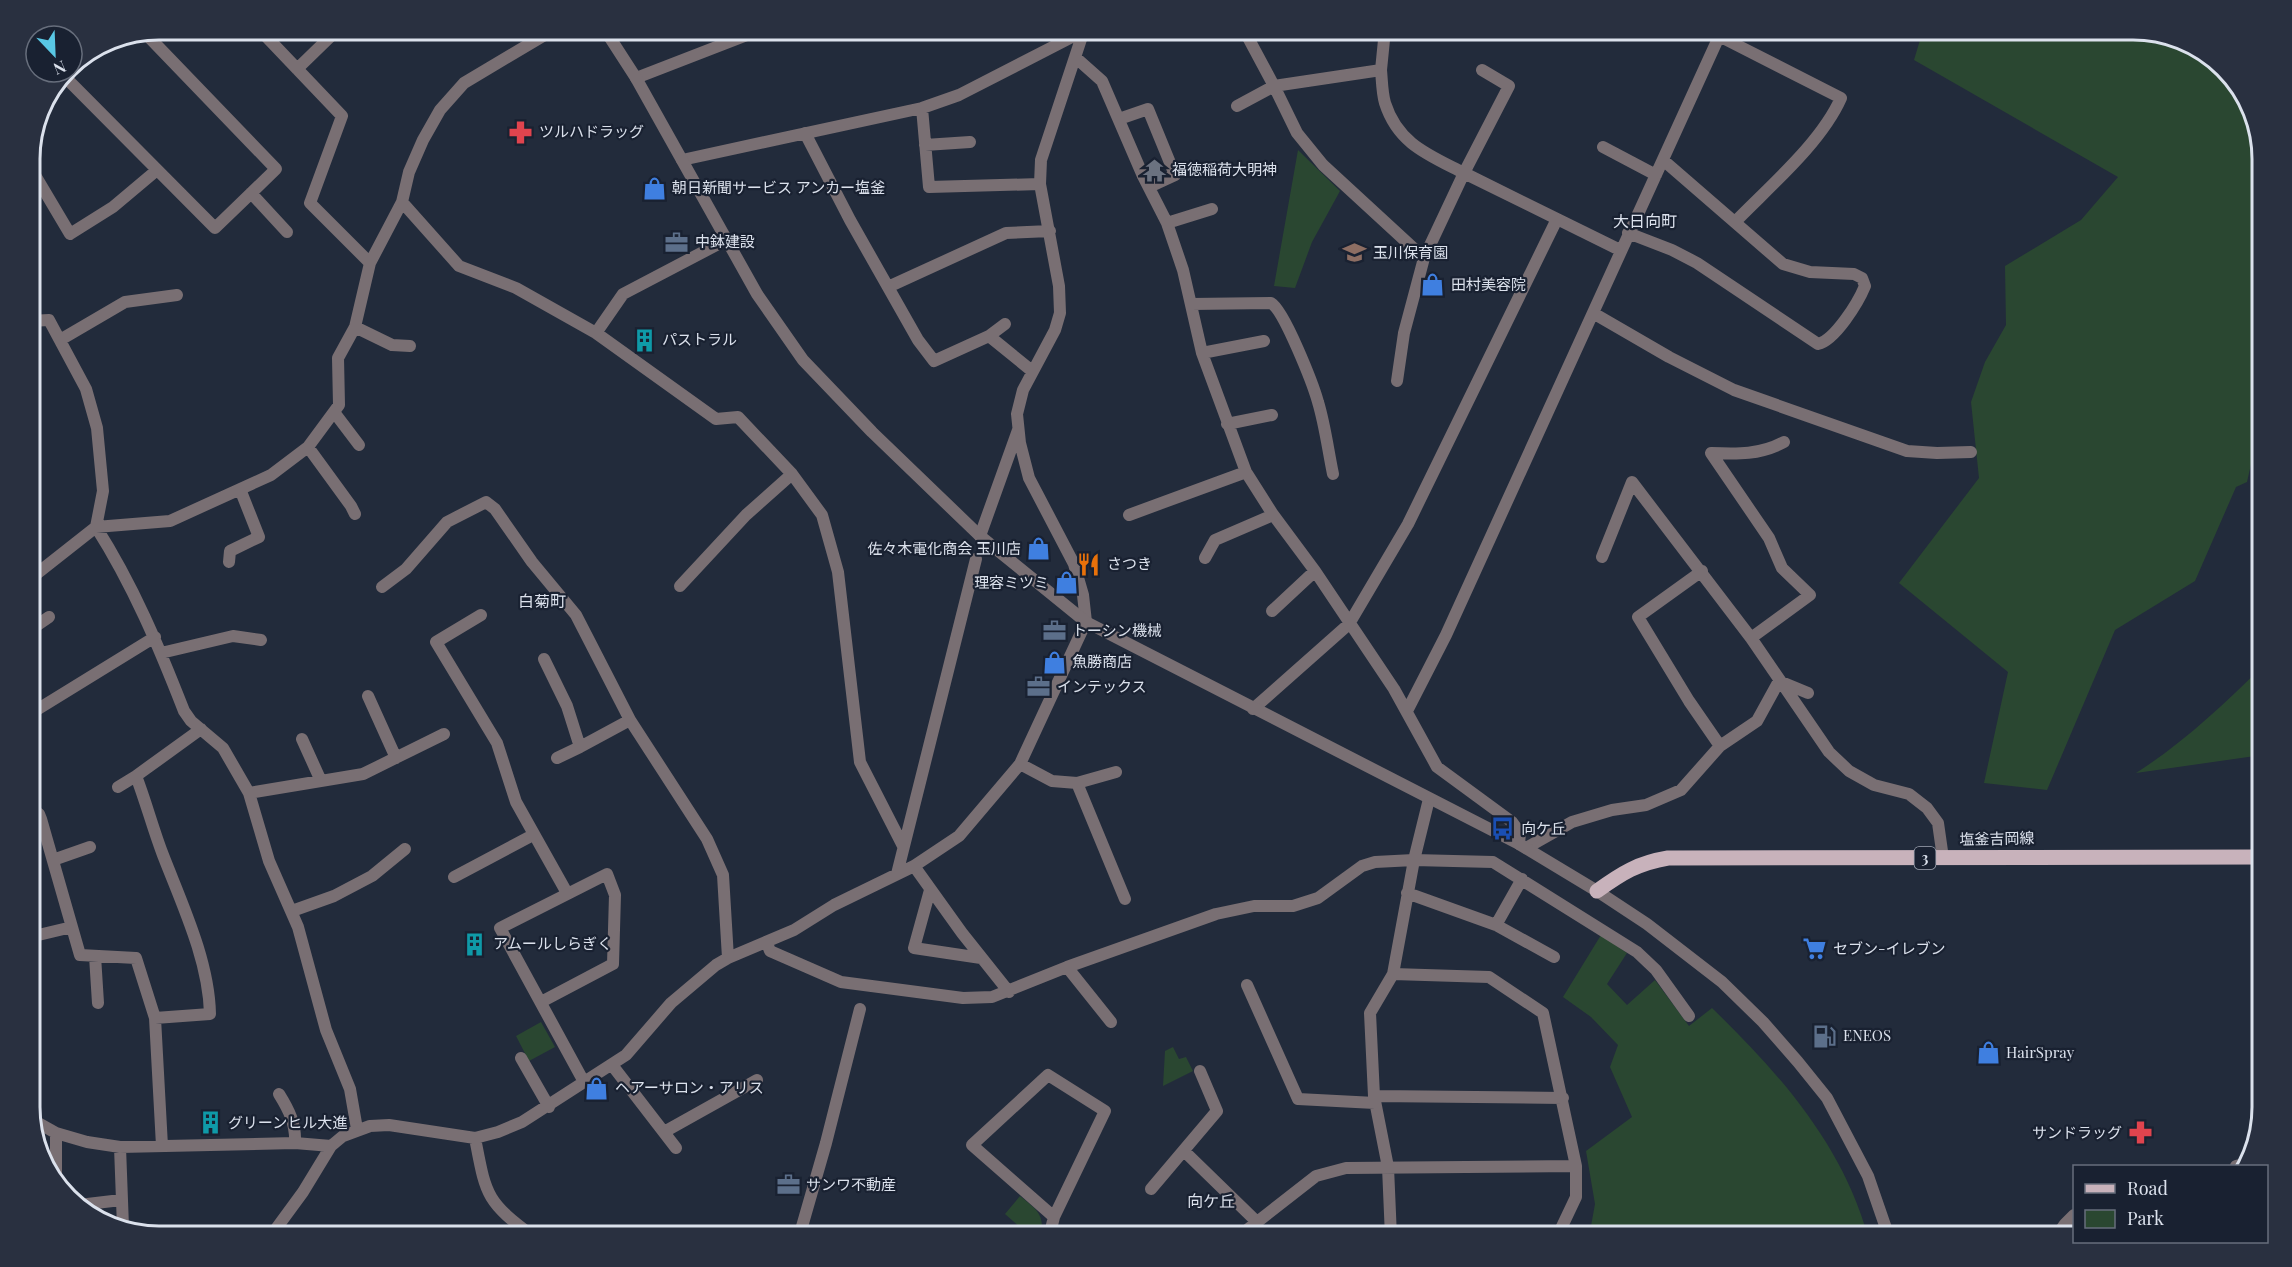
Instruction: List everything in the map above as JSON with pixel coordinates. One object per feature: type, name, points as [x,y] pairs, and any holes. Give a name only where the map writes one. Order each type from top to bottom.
[{"type":"main road","name":"塩釜吉岡線","points":[[1597,891],[1617,876],[1644,862],[1668,858],[2252,857]]},
{"type":"street","points":[[1250,40],[1297,133],[1323,165],[1424,258]]},
{"type":"street","points":[[1384,40],[1381,70],[1384,102],[1397,127],[1412,145],[1620,250]]},
{"type":"street","points":[[1407,711],[1446,635],[1718,40]]},
{"type":"street","points":[[1734,40],[1841,98],[1833,115],[1818,135],[1735,222]]},
{"type":"street","points":[[72,84],[215,228],[276,169],[154,41]]},
{"type":"street","points":[[270,41],[342,116],[310,203],[370,263]]},
{"type":"street","points":[[297,69],[326,41]]},
{"type":"street","points":[[41,570],[96,527],[170,521],[271,475],[308,447],[339,405],[338,358],[355,327],[370,263],[402,202],[409,172],[423,140],[440,110],[464,83],[535,41]]},
{"type":"street","points":[[612,41],[636,78],[757,294],[803,360],[849,410],[980,536],[1086,622],[1523,846],[1647,924],[1722,982],[1763,1022],[1827,1098],[1868,1176],[1885,1226]]},
{"type":"street","points":[[636,78],[732,41]]},
{"type":"street","points":[[682,160],[922,108],[959,95],[1057,41]]},
{"type":"street","points":[[278,1226],[303,1192],[331,1146],[343,1136],[357,1129],[389,1125],[475,1138],[522,1122],[549,1107],[626,1055],[671,1003],[728,958],[794,930],[834,905],[942,850],[959,836],[1020,764],[1086,622],[1083,595],[1074,564],[1029,478],[1020,443],[1017,414],[1023,390],[1055,330],[1060,313],[1059,286],[1040,184],[1041,159],[1080,41]]},
{"type":"street","points":[[1075,57],[1102,81],[1167,223],[1183,270],[1202,353],[1246,472],[1273,515],[1315,571],[1407,711],[1421,742],[1437,767],[1512,822],[1520,833],[1523,846]]},
{"type":"street","points":[[1238,106],[1274,86],[1381,70]]},
{"type":"street","points":[[1397,381],[1404,333],[1424,258],[1509,86],[1482,70]]},
{"type":"street","points":[[922,108],[929,187],[1040,184]]},
{"type":"street","points":[[1119,119],[1148,109],[1175,175],[1149,187]]},
{"type":"street","points":[[806,133],[850,220],[918,340],[933,361],[989,336],[1005,324]]},
{"type":"street","points":[[925,145],[970,142]]},
{"type":"street","points":[[1603,147],[1656,175]]},
{"type":"street","points":[[1628,233],[1672,250],[1697,263],[1818,344],[1831,338],[1861,296],[1865,286],[1862,278],[1854,274],[1810,272],[1783,264],[1663,160]]},
{"type":"street","points":[[41,186],[69,234],[113,207],[157,170]]},
{"type":"street","points":[[251,194],[286,232]]},
{"type":"street","points":[[402,202],[459,266],[516,288],[596,333],[716,418],[738,417],[792,474],[822,515],[838,572],[860,762],[903,846]]},
{"type":"street","points":[[1167,223],[1212,209]]},
{"type":"street","points":[[1253,709],[1349,624],[1408,524],[1557,219]]},
{"type":"street","points":[[888,287],[1006,233],[1050,231]]},
{"type":"street","points":[[596,333],[623,294],[726,240]]},
{"type":"street","points":[[60,340],[125,302],[177,295]]},
{"type":"street","points":[[1191,304],[1271,303],[1276,305],[1318,402],[1333,474]]},
{"type":"street","points":[[1593,313],[1669,357],[1734,390],[1907,451],[1971,452]]},
{"type":"street","points":[[41,320],[49,320],[86,389],[97,428],[103,491],[96,527],[116,559],[155,637],[184,711],[223,748],[249,793],[269,861],[292,911],[326,1030],[350,1089],[357,1129]]},
{"type":"street","points":[[355,327],[392,345],[410,346]]},
{"type":"street","points":[[989,336],[1032,371]]},
{"type":"street","points":[[1202,353],[1264,341]]},
{"type":"street","points":[[334,412],[359,445]]},
{"type":"street","points":[[1227,424],[1272,416]]},
{"type":"street","points":[[980,536],[1018,428]]},
{"type":"street","points":[[1751,638],[1810,595],[1782,568],[1769,538],[1711,453],[1754,454],[1784,442]]},
{"type":"street","points":[[308,447],[355,514]]},
{"type":"street","points":[[1129,515],[1246,472]]},
{"type":"street","points":[[680,586],[746,515],[792,474]]},
{"type":"street","points":[[1602,557],[1632,482],[1702,571],[1830,752],[1849,771],[1874,785],[1909,794],[1927,808],[1938,823],[1943,858]]},
{"type":"street","points":[[228,562],[230,550],[259,537],[240,489]]},
{"type":"street","points":[[382,587],[406,569],[447,522],[486,502],[495,509],[532,562],[576,615],[630,720],[707,839],[723,875],[728,958]]},
{"type":"street","points":[[1205,558],[1215,540],[1273,515]]},
{"type":"street","points":[[897,874],[976,559]]},
{"type":"street","points":[[1272,611],[1315,571]]},
{"type":"street","points":[[1702,571],[1638,616],[1720,746]]},
{"type":"street","points":[[481,615],[436,642],[497,743],[516,802],[567,893]]},
{"type":"street","points":[[41,622],[49,617]]},
{"type":"street","points":[[161,653],[234,636],[261,640]]},
{"type":"street","points":[[41,707],[155,637]]},
{"type":"street","points":[[544,660],[567,706],[580,747]]},
{"type":"street","points":[[1523,846],[1572,822],[1612,810],[1646,805],[1681,790],[1720,746],[1757,721],[1779,681]]},
{"type":"street","points":[[1779,681],[1808,693]]},
{"type":"street","points":[[368,696],[396,758]]},
{"type":"street","points":[[557,758],[630,720]]},
{"type":"street","points":[[118,787],[201,729]]},
{"type":"street","points":[[249,793],[363,774],[444,734]]},
{"type":"street","points":[[302,739],[321,781]]},
{"type":"street","points":[[1020,764],[1052,781],[1077,783],[1116,772]]},
{"type":"street","points":[[136,776],[162,853],[189,916],[210,997],[210,1014],[155,1018]]},
{"type":"street","points":[[1077,783],[1125,899]]},
{"type":"street","points":[[1391,1226],[1388,1167],[1374,1100],[1370,1013],[1393,974],[1407,893],[1429,799]]},
{"type":"street","points":[[41,819],[80,955],[136,958],[155,1018],[162,1146]]},
{"type":"street","points":[[454,877],[533,835]]},
{"type":"street","points":[[53,860],[90,847]]},
{"type":"street","points":[[292,911],[334,896],[372,876],[405,849]]},
{"type":"street","points":[[767,943],[770,951],[841,982],[963,998],[992,997],[1067,967],[1216,914],[1254,906],[1293,906],[1318,898],[1362,866],[1375,862],[1414,860],[1493,862],[1637,952],[1656,970],[1689,1016]]},
{"type":"street","points":[[914,866],[981,958],[1009,992]]},
{"type":"street","points":[[541,1002],[613,964],[615,895],[607,874],[500,928],[584,1082]]},
{"type":"street","points":[[1496,925],[1522,879]]},
{"type":"street","points":[[930,890],[914,948],[981,958]]},
{"type":"street","points":[[1407,893],[1496,925],[1554,957]]},
{"type":"street","points":[[41,934],[72,927]]},
{"type":"street","points":[[95,956],[98,1003]]},
{"type":"street","points":[[1067,967],[1111,1022]]},
{"type":"street","points":[[1393,974],[1489,977],[1544,1013],[1576,1166],[1576,1197],[1562,1226]]},
{"type":"street","points":[[1247,985],[1298,1099],[1563,1098]]},
{"type":"street","points":[[802,1226],[860,1009]]},
{"type":"street","points":[[520,1058],[549,1107]]},
{"type":"street","points":[[612,1065],[676,1148]]},
{"type":"street","points":[[1151,1189],[1216,1111],[1200,1071]]},
{"type":"street","points":[[1052,1226],[1054,1217],[1106,1111],[1048,1075],[972,1145],[1054,1217]]},
{"type":"street","points":[[664,1132],[757,1080]]},
{"type":"street","points":[[279,1094],[289,1110],[296,1130],[295,1143]]},
{"type":"street","points":[[42,1125],[56,1133],[87,1142],[120,1147],[295,1143],[331,1146]]},
{"type":"street","points":[[51,1155],[56,1133]]},
{"type":"street","points":[[475,1138],[487,1193],[504,1215],[519,1226]]},
{"type":"street","points":[[120,1147],[122,1220]]},
{"type":"street","points":[[1184,1151],[1257,1222]]},
{"type":"street","points":[[1252,1226],[1316,1176],[1346,1168],[1576,1166]]},
{"type":"street","points":[[89,1204],[121,1200]]},
{"type":"green space","points":[[1920,40],[2133,40],[2164,45],[2192,56],[2217,75],[2232,93],[2249,136],[2251,151],[2251,463],[2247,482],[2236,487],[2195,581],[2115,630],[2047,790],[1984,783],[2008,672],[1899,583],[1979,478],[1971,402],[1985,362],[2006,325],[2005,266],[2081,220],[2118,177],[1914,60]]},
{"type":"green space","points":[[1298,150],[1340,191],[1312,242],[1295,288],[1274,286]]},
{"type":"green space","points":[[2252,677],[2252,756],[2136,773],[2186,737]]},
{"type":"green space","points":[[1601,935],[1627,953],[1607,984],[1627,1005],[1655,980],[1689,1026],[1712,1008],[1761,1058],[1806,1112],[1843,1172],[1864,1226],[1591,1226],[1595,1204],[1586,1151],[1632,1117],[1610,1067],[1618,1045],[1591,1017],[1563,997]]},
{"type":"green space","points":[[541,1022],[555,1047],[529,1061],[516,1036]]},
{"type":"green space","points":[[1173,1047],[1179,1059],[1186,1057],[1193,1071],[1163,1086],[1165,1051]]},
{"type":"green space","points":[[1020,1196],[1038,1213],[1042,1226],[1019,1226],[1005,1214]]},
{"type":"place","name":"ツルハドラッグ","points":[[521,132]]},
{"type":"place","name":"福徳稲荷大明神","points":[[1154,170]]},
{"type":"place","name":"朝日新聞サービス アンカー塩釜","points":[[654,188]]},
{"type":"place","name":"中鉢建設","points":[[677,242]]},
{"type":"place","name":"玉川保育園","points":[[1355,253]]},
{"type":"place","name":"田村美容院","points":[[1433,285]]},
{"type":"place","name":"パストラル","points":[[644,340]]},
{"type":"place","name":"佐々木電化商会 玉川店","points":[[1039,549]]},
{"type":"place","name":"さつき","points":[[1089,564]]},
{"type":"place","name":"理容ミツミ","points":[[1067,583]]},
{"type":"place","name":"トーシン機械","points":[[1054,631]]},
{"type":"place","name":"魚勝商店","points":[[1054,662]]},
{"type":"place","name":"インテックス","points":[[1039,687]]},
{"type":"place","name":"向ケ丘","points":[[1503,829]]},
{"type":"place","name":"アムールしらぎく","points":[[475,944]]},
{"type":"place","name":"セブン-イレブン","points":[[1815,949]]},
{"type":"place","name":"ENEOS","points":[[1825,1036]]},
{"type":"place","name":"HairSpray","points":[[1988,1053]]},
{"type":"place","name":"ヘアーサロン・アリス","points":[[597,1088]]},
{"type":"place","name":"グリーンヒル大進","points":[[210,1123]]},
{"type":"place","name":"サンドラッグ","points":[[2140,1133]]},
{"type":"place","name":"サンワ不動産","points":[[788,1185]]},
{"type":"district","name":"大日向町","points":[[1645,221]]},
{"type":"district","name":"白菊町","points":[[542,601]]},
{"type":"district","name":"向ケ丘","points":[[1211,1201]]}]
